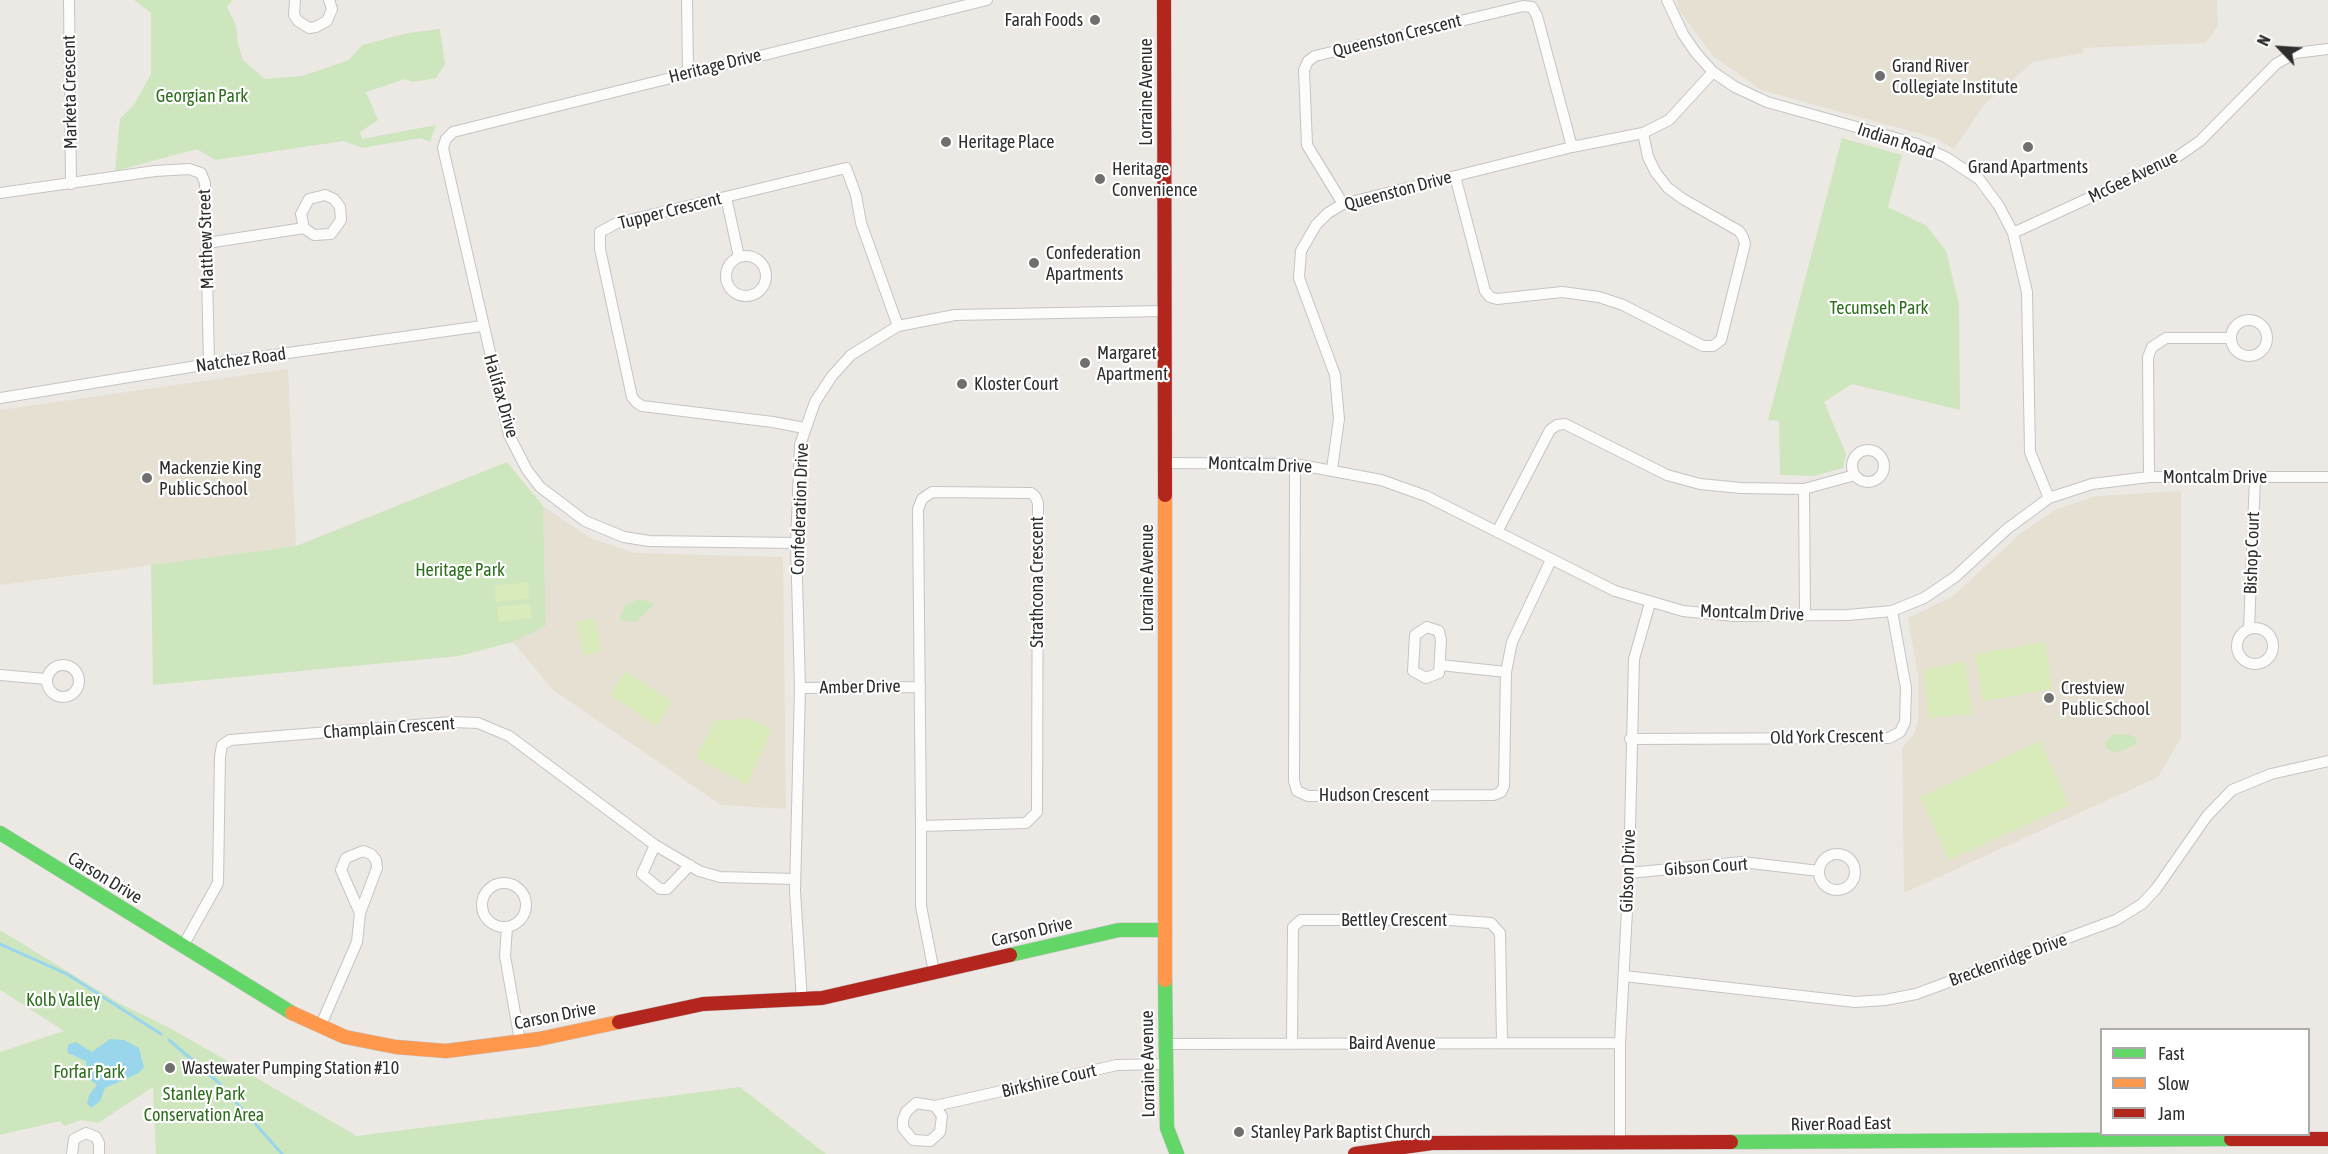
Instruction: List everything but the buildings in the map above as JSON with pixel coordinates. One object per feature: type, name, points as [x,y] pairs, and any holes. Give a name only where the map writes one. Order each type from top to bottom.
[{"type":"street","name":"Marketa Crescent","points":[[69,0],[71,184]]},
{"type":"street","points":[[295,0],[294,15],[298,21],[309,27],[316,27],[327,21],[332,9],[329,0]]},
{"type":"street","points":[[687,0],[688,73]]},
{"type":"street","name":"Heritage Drive","points":[[446,139],[453,132],[987,0]]},
{"type":"street","name":"Lorraine Avenue","points":[[1164,0],[1164,1064],[1167,1128],[1177,1154]]},
{"type":"street","name":"Indian Road","points":[[1667,0],[1683,34],[1713,72],[1767,102],[1917,144],[1947,158],[1979,179],[2000,206],[2013,233],[2027,292],[2030,453],[2036,472],[2049,498]]},
{"type":"street","name":"Queenston Crescent","points":[[1343,204],[1307,145],[1304,70],[1308,61],[1315,56],[1523,6],[1532,7],[1538,16],[1572,147]]},
{"type":"street","name":"McGee Avenue","points":[[2013,233],[2174,159],[2200,141],[2276,64],[2295,53],[2328,49]]},
{"type":"street","name":"Queenston Drive","points":[[1332,469],[1340,419],[1335,375],[1302,291],[1298,266],[1301,251],[1316,225],[1328,213],[1343,204],[1572,147],[1643,133],[1669,120],[1713,72]]},
{"type":"street","points":[[1455,176],[1485,291],[1490,297],[1497,299],[1562,292],[1599,297],[1623,305],[1702,346],[1713,346],[1720,340],[1745,244],[1743,237],[1739,231],[1683,200],[1668,188],[1656,173],[1648,157],[1643,133]]},
{"type":"street","name":"Halifax Drive","points":[[446,139],[443,148],[482,326],[509,435],[527,470],[540,487],[561,505],[604,530],[649,542],[796,543]]},
{"type":"street","name":"Tupper Crescent","points":[[804,429],[773,422],[642,406],[632,397],[600,249],[600,232],[617,223],[846,168],[856,195],[861,224],[898,326]]},
{"type":"street","name":"Matthew Street","points":[[0,193],[155,171],[189,169],[201,173],[205,183],[209,364]]},
{"type":"street","points":[[726,197],[739,257]]},
{"type":"street","points":[[207,243],[304,228]]},
{"type":"street","name":"Confederation Drive","points":[[802,1001],[795,879],[800,688],[796,543],[800,445],[815,402],[832,376],[851,355],[898,326],[955,315],[1164,311]]},
{"type":"street","name":"Natchez Road","points":[[0,398],[209,364],[482,326]]},
{"type":"street","points":[[2149,477],[2148,357],[2152,346],[2166,338],[2231,338]]},
{"type":"street","points":[[1497,532],[1550,430],[1557,425],[1565,424],[1666,474],[1700,484],[1741,488],[1804,489],[1856,475]]},
{"type":"street","name":"Montcalm Drive","points":[[1165,464],[1295,464],[1332,469],[1381,480],[1426,496],[1614,591],[1683,611],[1734,616],[1848,615],[1892,611],[1924,598],[1955,577],[2007,529],[2049,498],[2092,484],[2149,477],[2328,477]]},
{"type":"street","name":"Hudson Crescent","points":[[1295,464],[1294,781],[1297,791],[1308,796],[1494,795],[1501,792],[1504,786],[1506,672],[1512,642],[1551,560]]},
{"type":"street","name":"Bishop Court","points":[[2249,629],[2255,478]]},
{"type":"street","points":[[1804,489],[1804,615]]},
{"type":"street","name":"Strathcona Crescent","points":[[921,826],[1026,824],[1036,812],[1038,503],[1031,493],[932,492],[922,499],[918,509],[921,906],[934,972]]},
{"type":"street","name":"Gibson Drive","points":[[1620,1142],[1620,1043],[1629,873],[1630,739],[1634,659],[1650,603]]},
{"type":"street","name":"Old York Crescent","points":[[1630,739],[1889,738],[1900,732],[1905,722],[1906,688],[1892,611]]},
{"type":"street","points":[[1427,627],[1438,631],[1441,640],[1440,665],[1439,673],[1426,678],[1413,671],[1415,635],[1421,629],[1427,627]]},
{"type":"street","points":[[1440,665],[1506,672]]},
{"type":"street","points":[[0,675],[46,679]]},
{"type":"street","name":"Amber Drive","points":[[800,688],[920,687]]},
{"type":"street","name":"Champlain Crescent","points":[[183,946],[218,883],[220,757],[222,745],[230,740],[452,722],[478,723],[509,736],[655,845],[690,866],[720,877],[795,879]]},
{"type":"street","name":"Breckenridge Drive","points":[[1624,976],[1856,1002],[1916,994],[2116,920],[2142,904],[2156,889],[2206,816],[2232,790],[2271,774],[2328,761]]},
{"type":"street","name":"Carson Drive","points":[[0,833],[298,1017],[345,1037],[396,1047],[446,1051],[520,1041],[703,1004],[802,1001],[1119,930],[1165,930]]},
{"type":"street","points":[[655,845],[642,874],[660,890],[667,889],[690,866]]},
{"type":"street","points":[[320,1027],[357,942],[360,914],[377,868],[376,860],[371,854],[363,851],[346,858],[341,870],[360,914]]},
{"type":"street","name":"Gibson Court","points":[[1629,873],[1742,862],[1819,871]]},
{"type":"street","points":[[498,883],[515,885],[526,899],[523,917],[507,927],[491,924],[482,910],[485,893],[498,883]]},
{"type":"street","name":"Bettley Crescent","points":[[1292,1042],[1293,927],[1301,920],[1449,920],[1491,923],[1500,933],[1502,1042]]},
{"type":"street","points":[[507,927],[505,956],[520,1041]]},
{"type":"street","name":"Baird Avenue","points":[[1164,1044],[1620,1043]]},
{"type":"street","name":"Birkshire Court","points":[[935,1106],[1117,1065],[1164,1064]]},
{"type":"street","points":[[72,1154],[74,1139],[86,1133],[96,1137],[99,1143],[99,1154]]},
{"type":"street","name":"River Road East","points":[[1355,1154],[1432,1143],[1620,1142],[1712,1148],[2328,1139]]},
{"type":"shaded area","name":"Grand River Collegiate Institute","points":[[1677,0],[2217,0],[2218,26],[2206,43],[2083,48],[2083,53],[2033,62],[1984,105],[1954,149],[1935,138],[1761,90],[1713,56],[1679,10]]},
{"type":"shaded area","name":"Mackenzie King Public School","points":[[288,369],[296,546],[0,585],[0,410]]},
{"type":"shaded area","name":"Crestview Public School","points":[[2181,491],[2181,738],[2158,777],[1904,893],[1902,747],[1914,735],[1918,720],[1918,676],[1908,618],[1953,596],[2021,533],[2055,510],[2096,496]]},
{"type":"shaded area","points":[[543,506],[590,538],[635,553],[783,557],[786,809],[721,805],[553,690],[513,642],[546,626]]},
{"type":"green space","name":"Georgian Park","points":[[134,0],[233,0],[227,7],[236,25],[243,60],[265,79],[302,76],[349,60],[362,45],[408,33],[440,29],[445,64],[436,78],[413,82],[405,79],[366,92],[378,120],[360,132],[362,139],[436,125],[430,142],[421,138],[362,148],[344,141],[215,160],[197,149],[115,171],[120,119],[135,103],[151,74],[151,13]]},
{"type":"green space","name":"Tecumseh Park","points":[[1842,138],[1902,155],[1888,207],[1927,226],[1946,251],[1959,304],[1960,410],[1852,384],[1824,402],[1846,454],[1843,468],[1814,476],[1780,475],[1779,421],[1768,420]]},
{"type":"green space","name":"Heritage Park","points":[[507,462],[543,506],[546,626],[513,642],[459,656],[153,685],[151,565],[296,546]]},
{"type":"green space","points":[[528,582],[530,598],[496,602],[494,586]]},
{"type":"green space","points":[[638,599],[655,603],[636,622],[619,620],[625,606]]},
{"type":"green space","points":[[530,603],[532,618],[499,622],[497,607]]},
{"type":"green space","points":[[594,618],[602,651],[584,656],[576,622]]},
{"type":"green space","points":[[2045,642],[2053,689],[1983,701],[1975,654]]},
{"type":"green space","points":[[1965,661],[1972,714],[1929,718],[1923,670]]},
{"type":"green space","points":[[626,671],[672,702],[656,726],[610,695]]},
{"type":"green space","points":[[748,718],[772,729],[747,785],[696,758],[714,721]]},
{"type":"green space","points":[[2115,734],[2129,734],[2136,738],[2137,744],[2116,753],[2106,748],[2105,742]]},
{"type":"green space","points":[[2040,741],[2069,805],[1949,860],[1920,797]]},
{"type":"green space","name":"Stanley Park Conservation Area","points":[[0,930],[119,1003],[170,1028],[357,1136],[740,1087],[826,1154],[156,1154],[153,1087],[98,1123],[81,1120],[64,1126],[60,1121],[0,1135],[0,1052],[64,1031],[0,990]]},
{"type":"water","points":[[110,1039],[124,1040],[139,1048],[144,1067],[139,1073],[105,1088],[100,1101],[91,1108],[87,1103],[89,1095],[97,1085],[88,1078],[86,1061],[68,1053],[67,1049],[69,1044],[76,1042],[92,1052]]},
{"type":"waterway","points":[[0,944],[67,974],[161,1034]]},
{"type":"waterway","points":[[169,1040],[219,1083],[282,1154]]},
{"type":"traffic: fast","points":[[0,833],[292,1013]]},
{"type":"traffic: fast","points":[[1010,955],[1119,930],[1165,930]]},
{"type":"traffic: fast","points":[[1165,980],[1167,1128],[1177,1154]]},
{"type":"traffic: fast","points":[[1731,1142],[2231,1139]]},
{"type":"traffic: slow","points":[[1165,495],[1165,980]]},
{"type":"traffic: slow","points":[[292,1013],[345,1037],[396,1047],[446,1051],[539,1039],[619,1022]]},
{"type":"traffic: jam","points":[[1164,0],[1165,495]]},
{"type":"traffic: jam","points":[[619,1022],[703,1004],[822,998],[1010,955]]},
{"type":"traffic: jam","points":[[2231,1139],[2328,1139]]},
{"type":"traffic: jam","points":[[1355,1154],[1432,1143],[1731,1142]]},
{"type":"place","name":"Farah Foods","points":[[1095,20]]},
{"type":"place","name":"Grand River Collegiate Institute","points":[[1880,76]]},
{"type":"place","name":"Heritage Place","points":[[946,142]]},
{"type":"place","name":"Grand Apartments","points":[[2028,147]]},
{"type":"place","name":"Heritage Convenience","points":[[1100,179]]},
{"type":"place","name":"Confederation Apartments","points":[[1034,263]]},
{"type":"place","name":"Margaret Apartment","points":[[1085,363]]},
{"type":"place","name":"Kloster Court","points":[[962,384]]},
{"type":"place","name":"Mackenzie King Public School","points":[[147,478]]},
{"type":"place","name":"Crestview Public School","points":[[2049,698]]},
{"type":"place","name":"Wastewater Pumping Station #10","points":[[170,1068]]},
{"type":"place","name":"Stanley Park Baptist Church","points":[[1239,1132]]},
{"type":"park label","name":"Kolb Valley","points":[[63,1000]]},
{"type":"park label","name":"Forfar Park","points":[[89,1072]]}]
